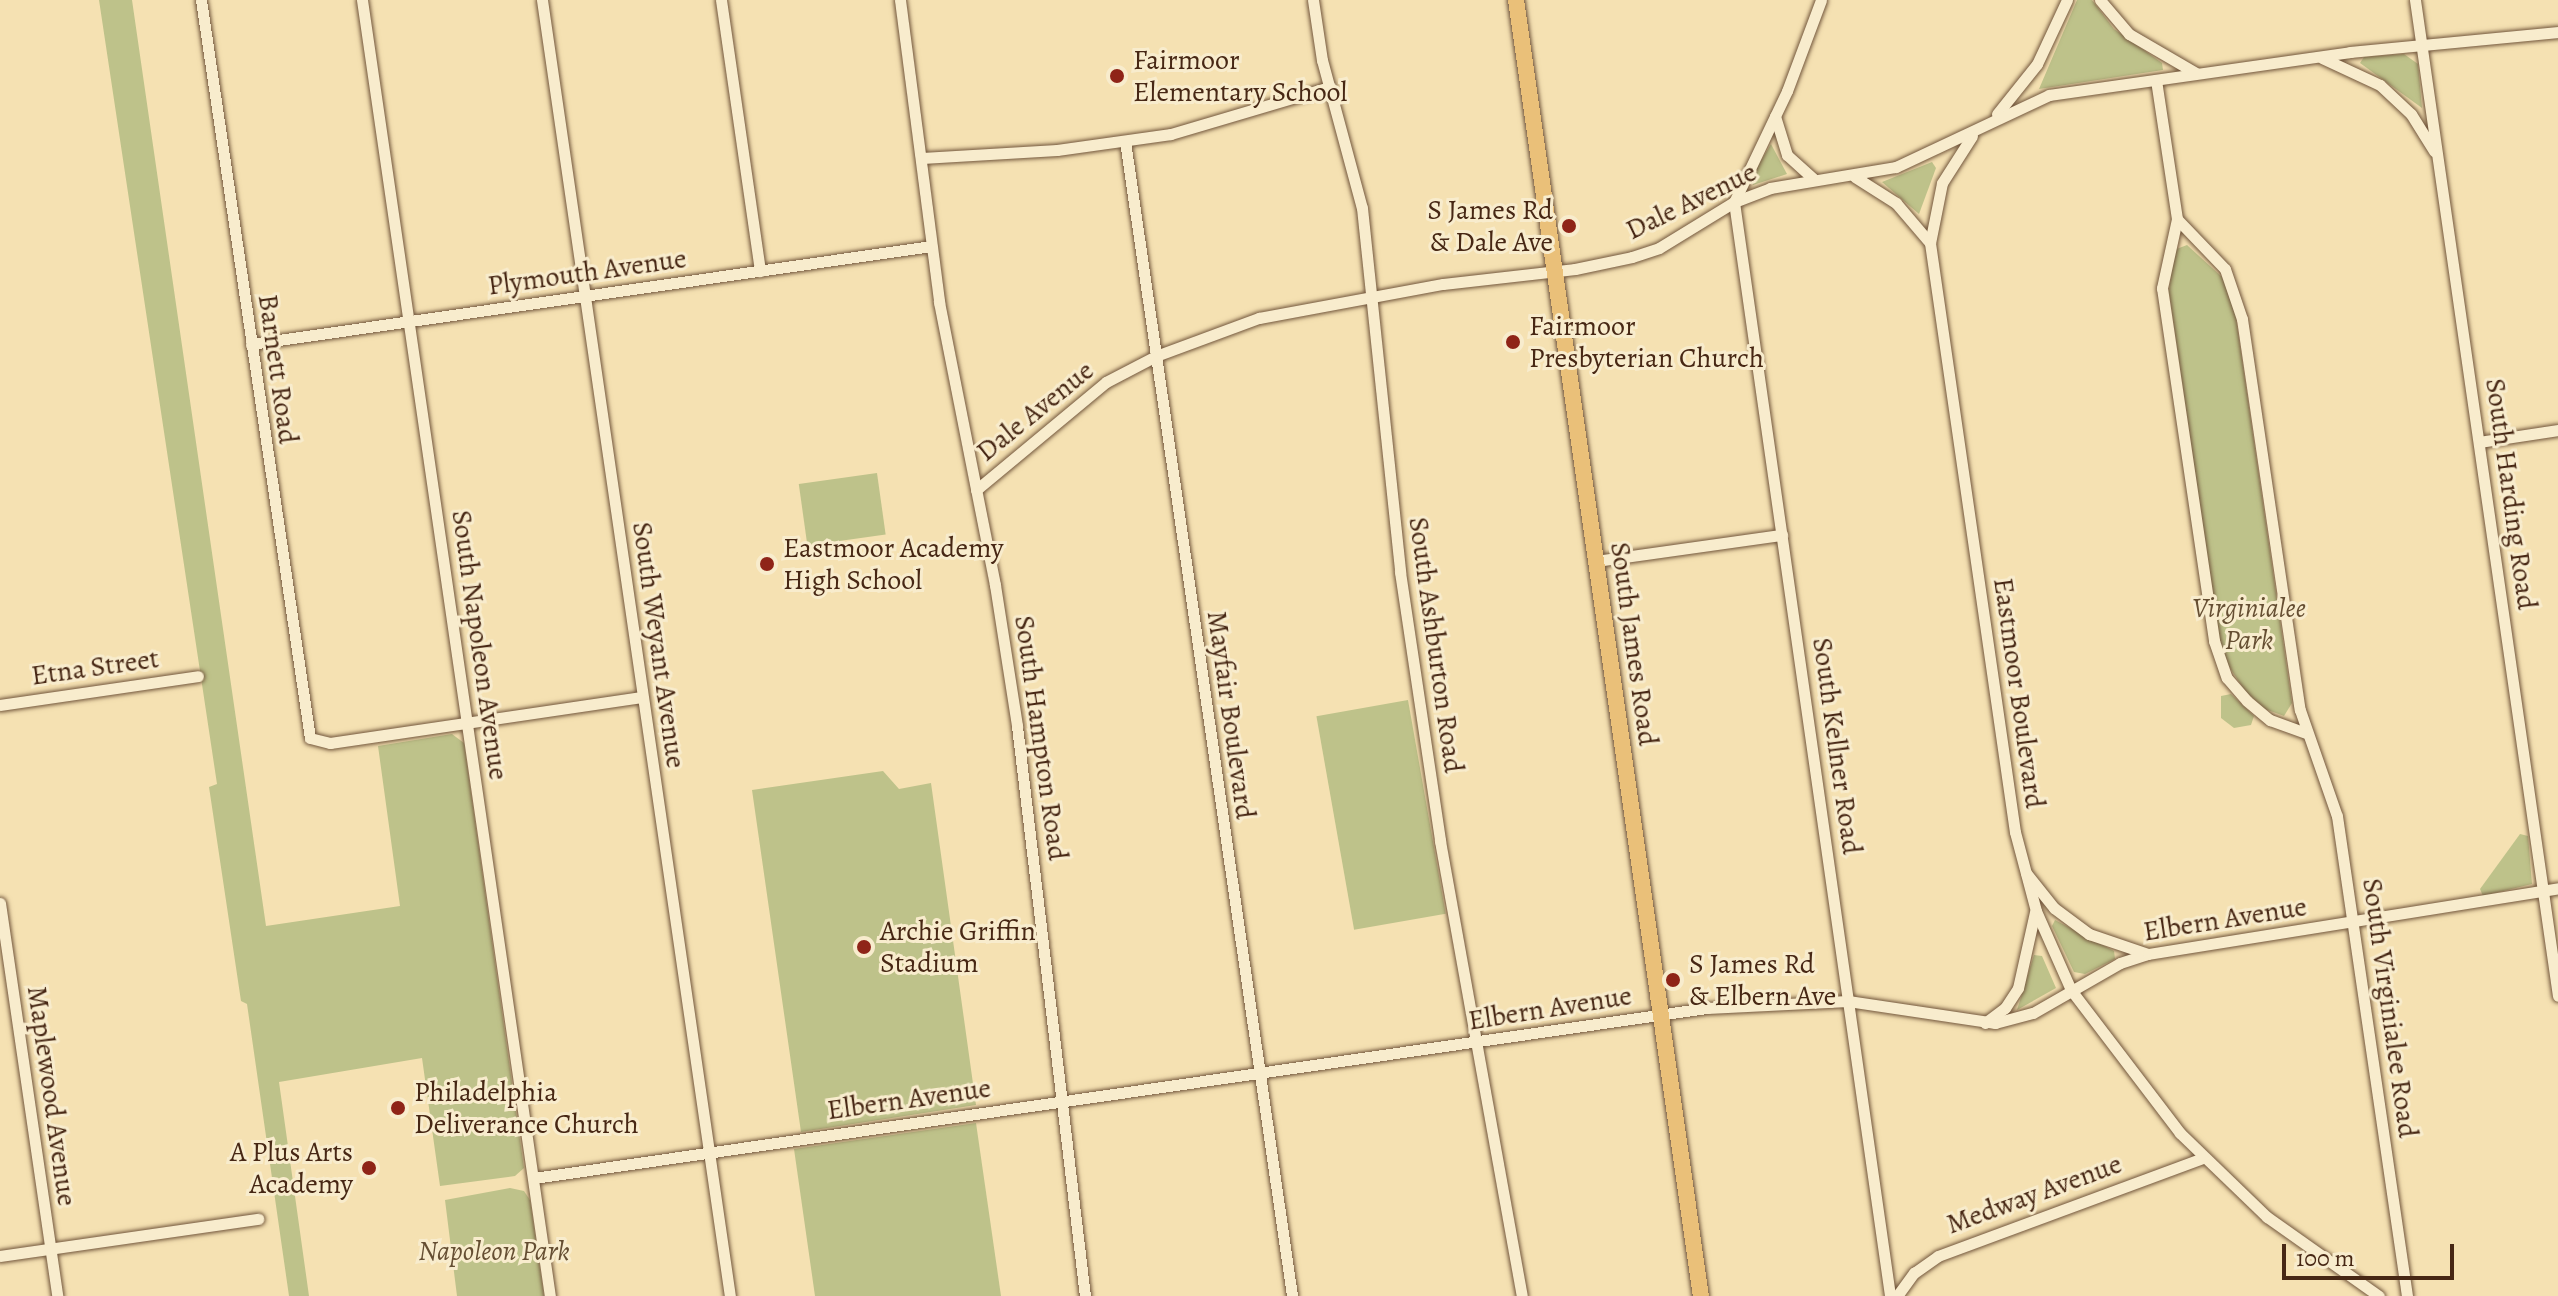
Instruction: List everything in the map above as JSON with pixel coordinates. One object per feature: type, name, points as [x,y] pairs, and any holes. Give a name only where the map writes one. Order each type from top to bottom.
[{"type":"main road","name":"South James Road","points":[[1516,0],[1701,1296]]},
{"type":"street","name":"Barnett Road","points":[[201,0],[307,732],[315,741],[467,723]]},
{"type":"street","name":"South Napoleon Avenue","points":[[362,0],[550,1296]]},
{"type":"street","name":"South Weyant Avenue","points":[[542,0],[730,1296]]},
{"type":"street","points":[[721,0],[760,271]]},
{"type":"street","name":"South Hampton Road","points":[[900,0],[931,246],[976,490],[1027,799],[1085,1296]]},
{"type":"street","name":"South Ashburton Road","points":[[1313,0],[1330,87],[1362,208],[1402,586],[1476,1044],[1522,1296]]},
{"type":"street","points":[[1734,202],[1775,116],[1821,0]]},
{"type":"street","name":"Eastmoor Boulevard","points":[[2067,0],[2037,64],[1958,153],[1942,183],[1930,243],[2023,869],[2036,911],[2071,990],[2150,1100],[2203,1158],[2267,1217],[2378,1296]]},
{"type":"street","points":[[2100,0],[2129,34],[2196,74]]},
{"type":"street","name":"South Harding Road","points":[[2415,0],[2558,996]]},
{"type":"street","name":"Dale Avenue","points":[[976,490],[1072,405],[1156,356],[1259,318],[1370,297],[1605,264],[1659,248],[1734,202],[1770,188],[1814,179],[1854,176],[1908,163],[2049,95],[2317,56],[2558,32]]},
{"type":"street","points":[[2317,56],[2380,85],[2411,114],[2438,159]]},
{"type":"street","points":[[2156,80],[2177,219],[2162,288],[2214,641],[2227,678],[2247,701],[2270,720],[2305,733]]},
{"type":"street","points":[[922,158],[1125,141],[1232,119],[1330,87]]},
{"type":"street","points":[[1775,116],[1787,155],[1814,179]]},
{"type":"street","name":"Mayfair Boulevard","points":[[1125,141],[1292,1296]]},
{"type":"street","points":[[1854,176],[1896,203],[1930,243]]},
{"type":"street","name":"South Kellner Road","points":[[1734,202],[1890,1296]]},
{"type":"street","name":"South Virginialee Road","points":[[2177,219],[2225,269],[2238,299],[2305,733],[2331,791],[2407,1296]]},
{"type":"street","name":"Plymouth Avenue","points":[[251,344],[931,246]]},
{"type":"street","points":[[2479,442],[2558,430]]},
{"type":"street","points":[[1596,561],[1782,535]]},
{"type":"street","name":"Etna Street","points":[[0,705],[198,676]]},
{"type":"street","points":[[467,723],[642,697]]},
{"type":"street","points":[[2023,869],[2054,908],[2089,934],[2148,954]]},
{"type":"street","name":"Elbern Avenue","points":[[534,1178],[1755,1004],[1848,1001],[1985,1023],[2033,1013],[2071,990],[2148,954],[2558,888]]},
{"type":"street","name":"Maplewood Avenue","points":[[0,903],[57,1296]]},
{"type":"street","points":[[1985,1023],[2005,1008],[2018,988],[2036,911]]},
{"type":"street","name":"Medway Avenue","points":[[1897,1296],[1914,1273],[1938,1256],[2203,1158]]},
{"type":"street","points":[[0,1256],[258,1219]]},
{"type":"green space","points":[[99,0],[132,0],[266,926],[400,906],[378,746],[452,734],[464,743],[524,1168],[515,1176],[440,1186],[422,1058],[279,1082],[309,1296],[289,1296],[247,1004],[241,1001],[209,787],[217,784]]},
{"type":"green space","points":[[2077,0],[2092,0],[2114,29],[2162,63],[2163,70],[2039,89]]},
{"type":"green space","points":[[2404,54],[2418,64],[2422,108],[2360,63],[2364,57]]},
{"type":"green space","points":[[1771,144],[1787,174],[1753,185],[1750,179]]},
{"type":"green space","points":[[1932,162],[1936,168],[1919,214],[1882,182]]},
{"type":"green space","name":"Virginialee Park","points":[[2187,245],[2222,277],[2235,311],[2292,703],[2284,716],[2265,709],[2245,691],[2228,665],[2219,637],[2169,292],[2174,250]]},
{"type":"green space","points":[[877,473],[886,534],[807,545],[799,484]]},
{"type":"green space","points":[[2231,694],[2254,716],[2251,725],[2234,728],[2221,718],[2221,696]]},
{"type":"green space","points":[[1408,700],[1446,914],[1354,930],[1316,716]]},
{"type":"green space","name":"Archie Griffin Stadium","points":[[883,771],[899,789],[931,783],[976,1105],[801,1132],[752,790]]},
{"type":"green space","points":[[2520,834],[2528,836],[2532,884],[2483,896],[2480,889]]},
{"type":"green space","points":[[2055,920],[2114,951],[2115,959],[2085,974],[2074,972],[2052,926]]},
{"type":"green space","points":[[2034,955],[2042,956],[2056,988],[2017,1010]]},
{"type":"green space","points":[[976,1123],[1001,1296],[815,1296],[794,1149]]},
{"type":"green space","name":"Napoleon Park","points":[[510,1188],[524,1191],[530,1200],[544,1296],[457,1296],[445,1200]]},
{"type":"place","name":"Fairmoor Elementary School","points":[[1117,76]]},
{"type":"place","name":"S James Rd & Dale Ave","points":[[1569,226]]},
{"type":"place","name":"Fairmoor Presbyterian Church","points":[[1513,342]]},
{"type":"place","name":"Eastmoor Academy High School","points":[[767,564]]},
{"type":"place","name":"Archie Griffin Stadium","points":[[864,947]]},
{"type":"place","name":"S James Rd & Elbern Ave","points":[[1673,980]]},
{"type":"place","name":"Philadelphia Deliverance Church","points":[[398,1108]]},
{"type":"place","name":"A Plus Arts Academy","points":[[369,1168]]}]
